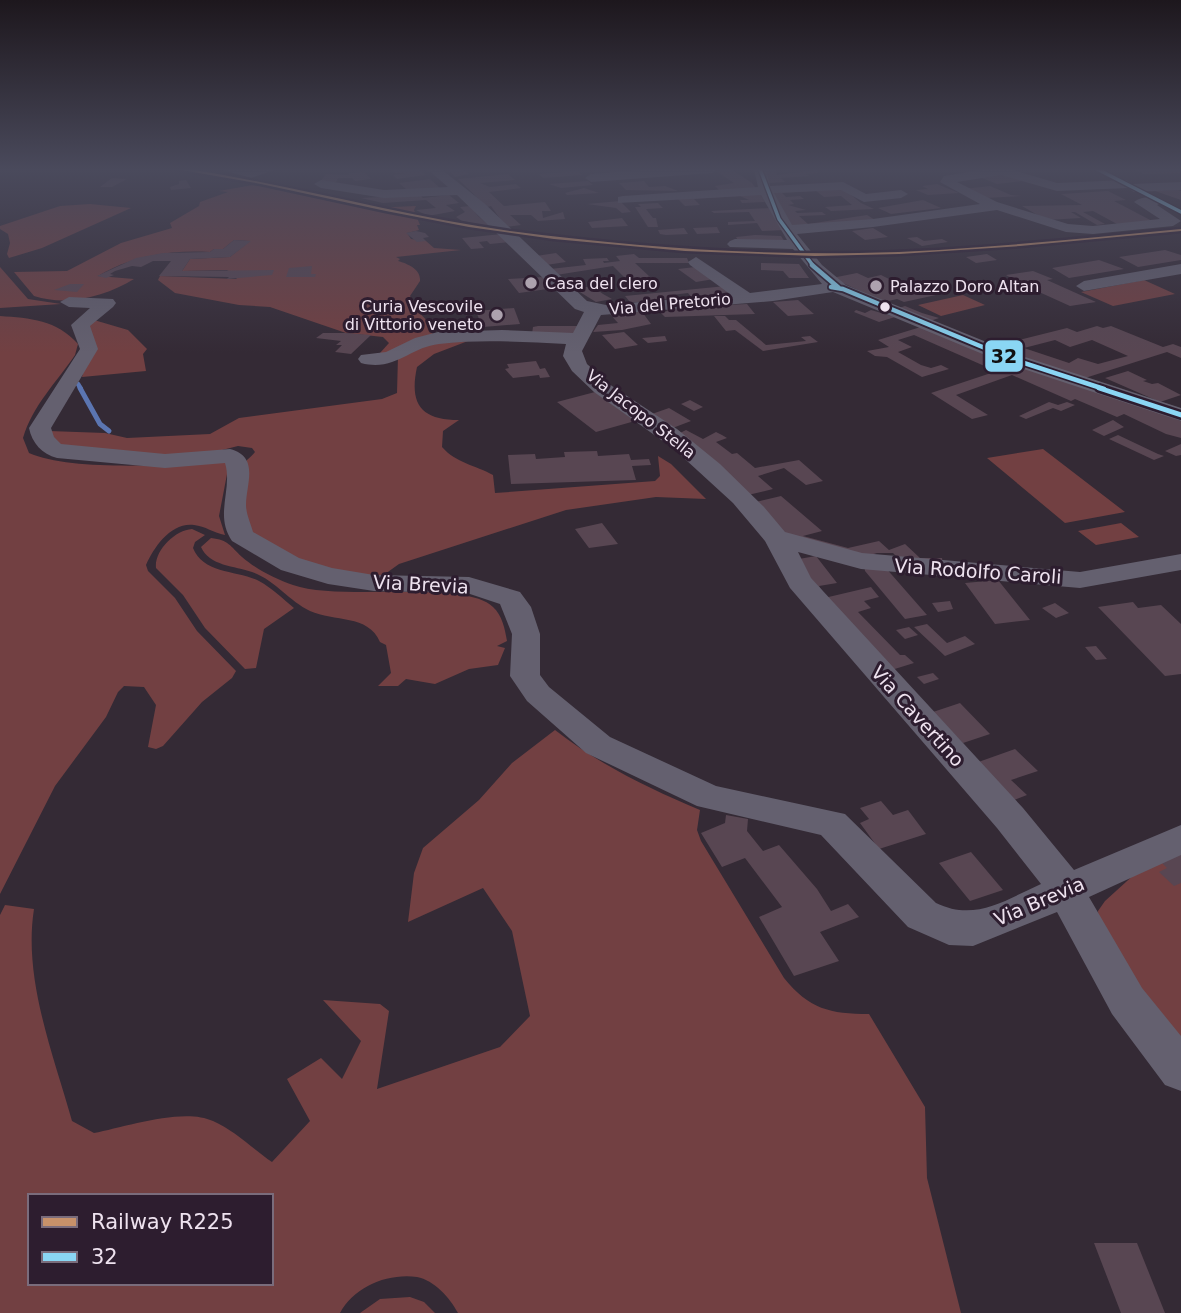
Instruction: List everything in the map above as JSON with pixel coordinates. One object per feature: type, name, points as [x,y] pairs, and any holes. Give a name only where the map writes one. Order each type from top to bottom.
[{"type":"street","points":[[368,359],[390,358],[422,342],[438,338],[502,336],[578,339],[590,324],[593,309],[581,305],[504,230]]},
{"type":"street","points":[[789,230],[832,292]]},
{"type":"street","points":[[735,244],[804,251]]},
{"type":"street","name":"Via del Pretorio","points":[[696,262],[746,298]]},
{"type":"street","points":[[1084,286],[1181,269]]},
{"type":"street","name":"Via del Pretorio","points":[[593,309],[832,292],[904,315],[1018,361],[1181,415]]},
{"type":"street","name":"Via Brevia","points":[[69,302],[107,303],[80,325],[89,349],[40,428],[40,435],[47,444],[57,451],[165,461],[230,456],[235,460],[240,475],[234,506],[241,536],[290,564],[328,576],[374,583],[469,585],[510,598],[517,607],[526,634],[523,661],[525,676],[545,701],[598,745],[709,797],[832,824],[922,915],[949,928],[973,929],[1002,919],[1181,839]]},
{"type":"street","name":"Via Jacopo Stella","points":[[578,339],[572,346],[572,356],[590,377],[701,460],[777,538]]},
{"type":"street","name":"Via Cavertino","points":[[777,538],[800,582],[1010,818],[1067,889],[1075,910],[1127,1001],[1181,1070]]},
{"type":"street","name":"Via Rodolfo Caroli","points":[[777,538],[830,554],[880,564],[1080,580],[1181,562]]},
{"type":"shaded area","points":[[2,230],[81,230],[42,248],[9,258],[8,234]]},
{"type":"shaded area","points":[[164,230],[418,230],[407,233],[411,239],[426,241],[434,248],[461,250],[396,257],[400,259],[398,261],[416,270],[420,277],[410,296],[416,309],[426,319],[433,336],[398,353],[380,353],[389,343],[383,337],[346,333],[270,307],[239,305],[175,293],[158,280],[160,276],[236,279],[238,277],[227,270],[182,271],[190,259],[230,257],[250,241],[234,240],[223,249],[210,252],[167,253],[125,263],[98,276],[134,279],[99,295],[73,300],[34,296],[14,272],[67,271],[121,243]]},
{"type":"shaded area","points":[[0,267],[28,299],[61,304],[0,308]]},
{"type":"shaded area","points":[[1144,280],[1175,294],[1113,306],[1081,292]]},
{"type":"shaded area","points":[[963,295],[985,305],[941,316],[918,305]]},
{"type":"shaded area","points":[[0,316],[32,319],[52,325],[78,344],[75,355],[27,426],[23,438],[29,453],[71,463],[98,465],[227,461],[228,469],[219,516],[225,535],[198,526],[178,527],[164,537],[146,565],[148,571],[175,598],[197,631],[236,671],[232,678],[202,702],[163,746],[156,749],[148,747],[156,705],[144,687],[124,686],[118,692],[106,717],[55,786],[0,894]]},
{"type":"shaded area","points":[[94,320],[128,330],[147,349],[143,354],[146,371],[82,377],[90,346],[84,327]]},
{"type":"shaded area","points":[[468,341],[434,354],[417,367],[415,391],[417,400],[427,413],[435,417],[459,420],[443,431],[442,447],[460,460],[493,475],[495,493],[655,481],[660,476],[658,456],[671,464],[706,499],[656,497],[566,510],[399,564],[378,579],[314,568],[252,533],[244,507],[242,475],[247,460],[255,452],[252,448],[238,446],[194,457],[57,447],[49,431],[105,433],[127,438],[210,434],[239,418],[382,399],[397,393],[398,356],[426,344]]},
{"type":"shaded area","points":[[1043,449],[1125,512],[1065,523],[987,458]]},
{"type":"shaded area","points":[[1121,523],[1139,537],[1096,545],[1078,531]]},
{"type":"shaded area","points":[[192,529],[205,535],[195,542],[193,548],[204,563],[259,581],[294,608],[264,629],[256,668],[245,669],[205,628],[183,595],[156,568],[158,555],[167,542],[179,533]]},
{"type":"shaded area","points":[[211,538],[226,542],[242,557],[273,577],[314,590],[429,592],[478,599],[493,607],[499,614],[507,641],[497,646],[505,648],[498,665],[469,669],[435,684],[406,679],[398,686],[378,686],[391,673],[386,645],[380,642],[375,633],[359,623],[310,611],[260,576],[216,562],[201,547]]},
{"type":"shaded area","points":[[555,730],[625,775],[700,810],[697,830],[701,841],[784,978],[802,997],[821,1008],[843,1013],[869,1014],[925,1107],[927,1178],[961,1313],[458,1313],[451,1301],[435,1286],[423,1279],[406,1276],[383,1280],[363,1289],[340,1313],[0,1313],[0,915],[5,905],[34,909],[32,935],[36,989],[72,1121],[94,1133],[171,1117],[201,1117],[228,1129],[272,1162],[310,1121],[287,1079],[321,1058],[342,1079],[361,1041],[323,1000],[380,1004],[389,1011],[377,1089],[500,1047],[530,1016],[512,931],[483,888],[408,922],[414,873],[423,848],[479,800],[512,763]]},
{"type":"shaded area","points":[[1181,848],[1181,1044],[1099,932],[1098,911],[1105,901],[1148,862]]},
{"type":"shaded area","points":[[410,1297],[424,1302],[435,1313],[360,1313],[380,1299]]},
{"type":"building","points":[[658,230],[686,230],[688,234],[666,235],[660,234]]},
{"type":"building","points":[[695,230],[719,230],[720,233],[697,234]]},
{"type":"building","points":[[877,230],[888,237],[865,240],[852,231]]},
{"type":"building","points":[[416,231],[429,237],[423,238],[426,241],[417,242],[406,233]]},
{"type":"building","points":[[502,234],[510,242],[479,242],[484,248],[471,249],[462,238]]},
{"type":"building","points":[[781,236],[785,242],[739,242],[736,237]]},
{"type":"building","points":[[917,237],[924,241],[942,239],[948,242],[922,246],[907,238]]},
{"type":"building","points":[[234,240],[251,241],[230,257],[190,259],[182,271],[274,270],[272,275],[227,279],[229,277],[159,276],[171,261],[153,261],[141,267],[132,266],[115,271],[110,274],[114,275],[106,278],[97,276],[136,258],[163,253],[210,252],[223,249]]},
{"type":"building","points":[[1165,250],[1181,255],[1181,260],[1138,267],[1119,257]]},
{"type":"building","points":[[556,253],[566,262],[546,265],[536,256]]},
{"type":"building","points":[[634,254],[639,258],[687,258],[689,263],[635,263],[650,277],[627,280],[613,266],[556,275],[550,269],[586,265],[583,259],[607,258],[609,261],[603,261],[604,263],[620,261],[616,256]]},
{"type":"building","points":[[987,254],[997,260],[976,263],[966,257]]},
{"type":"building","points":[[1099,260],[1124,269],[1069,278],[1052,268]]},
{"type":"building","points":[[761,263],[799,264],[809,278],[789,278],[783,271],[761,270]]},
{"type":"building","points":[[312,266],[311,274],[316,274],[315,277],[286,277],[289,268]]},
{"type":"building","points":[[695,267],[714,279],[696,282],[678,269]]},
{"type":"building","points":[[1033,271],[1096,302],[1070,306],[1028,287],[1040,285],[1024,286],[1006,275]]},
{"type":"building","name":"Palazzo Doro Altan","points":[[857,273],[868,278],[881,275],[915,292],[925,290],[936,295],[904,302],[897,299],[884,302],[832,278]]},
{"type":"building","name":"Casa del clero","points":[[544,277],[555,288],[519,293],[508,279]]},
{"type":"building","points":[[70,284],[84,284],[77,292],[54,290]]},
{"type":"building","points":[[592,286],[612,299],[596,302],[575,289]]},
{"type":"building","points":[[726,286],[732,292],[691,297],[688,293],[672,295],[674,298],[638,302],[630,302],[625,296]]},
{"type":"building","points":[[798,300],[814,314],[788,316],[773,302]]},
{"type":"building","points":[[747,304],[755,314],[665,317],[660,312],[668,311],[665,308]]},
{"type":"building","points":[[905,306],[939,318],[930,321],[899,308]]},
{"type":"building","name":"Curia Vescovile di Vittorio veneto","points":[[514,308],[520,324],[471,328],[469,324],[459,325],[458,321],[479,319],[476,311]]},
{"type":"building","points":[[640,309],[651,324],[593,332],[598,325],[618,323],[609,313]]},
{"type":"building","points":[[856,310],[865,313],[871,310],[895,317],[879,322],[854,312]]},
{"type":"building","points":[[714,316],[736,320],[766,345],[806,341],[801,337],[810,336],[818,342],[763,351],[735,330],[726,331]]},
{"type":"building","points":[[582,326],[575,336],[532,334],[533,327]]},
{"type":"building","points":[[924,326],[1181,421],[1181,438],[1166,434],[1124,414],[1117,417],[1075,399],[1071,401],[1012,375],[956,395],[988,415],[972,419],[931,393],[1003,369],[996,365],[989,368],[914,335],[898,340],[912,347],[898,352],[921,365],[931,368],[941,365],[949,369],[922,377],[887,357],[875,356],[867,351],[889,347],[878,340]]},
{"type":"building","points":[[1097,326],[1111,326],[1163,347],[1173,344],[1181,347],[1181,358],[1167,352],[1085,378],[991,347],[1067,328],[1077,332]],"holes":[[[1055,340],[1070,347],[1092,340],[1128,356],[1098,364],[1078,358],[1069,363],[1024,348]]]},
{"type":"building","points":[[624,332],[638,345],[615,349],[602,335]]},
{"type":"building","points":[[323,333],[371,335],[351,354],[335,352],[342,345],[336,345],[341,341],[316,338]]},
{"type":"building","points":[[665,336],[667,341],[648,343],[642,338]]},
{"type":"building","points":[[536,361],[540,369],[545,368],[550,377],[540,378],[539,375],[513,378],[505,369],[509,368],[507,364]]},
{"type":"building","points":[[1128,371],[1147,380],[1143,381],[1158,383],[1181,395],[1160,402],[1105,378]]},
{"type":"building","points":[[595,392],[635,421],[596,432],[557,402]]},
{"type":"building","points":[[690,400],[703,407],[694,411],[681,404]]},
{"type":"building","points":[[1049,402],[1075,405],[1061,411],[1053,408],[1026,419],[1019,416]]},
{"type":"building","points":[[669,408],[691,421],[670,429],[649,415]]},
{"type":"building","points":[[1113,420],[1124,427],[1104,436],[1092,430]]},
{"type":"building","points":[[686,430],[703,439],[716,432],[722,435],[727,438],[716,442],[732,454],[737,453],[755,468],[799,460],[823,481],[806,485],[784,468],[758,476],[773,489],[748,495],[676,435]]},
{"type":"building","points":[[1118,435],[1164,456],[1154,460],[1109,439]]},
{"type":"building","points":[[1181,444],[1181,455],[1176,456],[1165,451]]},
{"type":"building","points":[[597,451],[598,456],[629,454],[631,460],[649,459],[651,465],[632,466],[636,480],[511,484],[508,455],[535,454],[536,459],[565,457],[564,452]]},
{"type":"building","points":[[781,496],[822,531],[803,536],[848,548],[879,541],[889,550],[905,544],[920,558],[942,558],[943,564],[903,563],[893,553],[877,553],[857,559],[789,539],[752,503]]},
{"type":"building","points":[[602,523],[618,544],[589,548],[575,529]]},
{"type":"building","points":[[816,556],[837,583],[819,586],[822,591],[793,560]]},
{"type":"building","points":[[864,564],[885,567],[927,615],[905,619],[865,571]]},
{"type":"building","points":[[998,580],[1030,620],[995,624],[965,583]]},
{"type":"building","points":[[871,587],[879,597],[864,601],[871,608],[858,612],[900,655],[905,655],[914,663],[885,672],[820,599]]},
{"type":"building","points":[[950,601],[953,609],[938,612],[932,603]]},
{"type":"building","points":[[1133,602],[1138,608],[1161,605],[1181,624],[1181,674],[1165,676],[1098,607]]},
{"type":"building","points":[[1055,603],[1069,613],[1056,618],[1042,608]]},
{"type":"building","points":[[927,624],[947,643],[965,636],[975,644],[945,656],[914,627]]},
{"type":"building","points":[[909,627],[918,635],[905,639],[896,630]]},
{"type":"building","points":[[1096,646],[1107,659],[1096,660],[1085,647]]},
{"type":"building","points":[[933,673],[939,679],[924,684],[917,677]]},
{"type":"building","points":[[960,703],[990,734],[963,743],[933,712]]},
{"type":"building","points":[[1015,749],[1038,771],[1011,780],[1027,795],[1006,803],[970,765]]},
{"type":"building","points":[[881,801],[893,815],[908,810],[926,834],[879,849],[860,823],[869,819],[860,808]]},
{"type":"building","points":[[726,815],[748,819],[747,831],[763,851],[779,845],[817,889],[831,911],[848,904],[859,917],[820,932],[839,961],[794,976],[759,917],[782,907],[745,858],[722,867],[701,833],[725,823]]},
{"type":"building","points":[[1181,848],[1181,883],[1174,886],[1159,872],[1167,868],[1157,858]]},
{"type":"building","points":[[971,852],[1003,890],[970,901],[939,863]]},
{"type":"building","points":[[1094,1243],[1137,1243],[1165,1313],[1121,1313]]},
{"type":"waterway","points":[[78,384],[81,389]]},
{"type":"waterway","points":[[80,388],[100,424],[109,431]]},
{"type":"rail line","name":"R225","points":[[502,230],[641,246],[772,254],[940,251],[1178,230]]},
{"type":"transit line","name":"32","points":[[786,230],[812,265],[839,288]]},
{"type":"transit line","name":"32","points":[[831,287],[843,289],[1009,358],[1181,415]]},
{"type":"place","name":"Casa del clero","points":[[531,283]]},
{"type":"place","name":"Palazzo Doro Altan","points":[[876,286]]},
{"type":"place","name":"Curia Vescovile di Vittorio veneto","points":[[497,315]]}]
